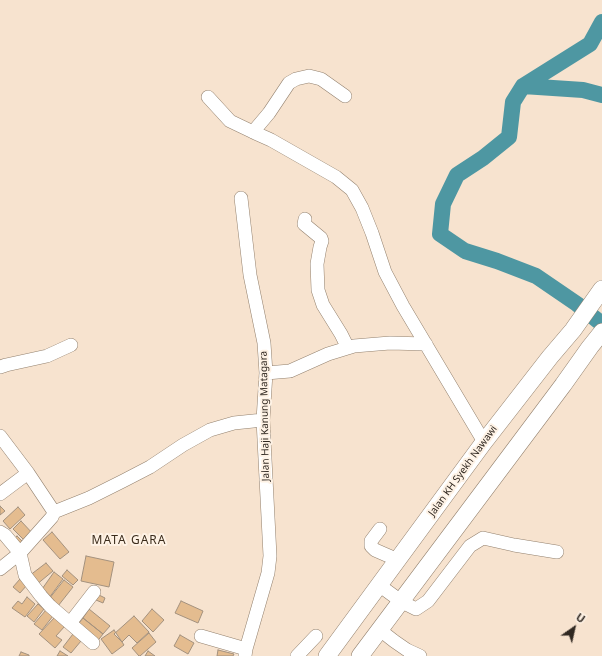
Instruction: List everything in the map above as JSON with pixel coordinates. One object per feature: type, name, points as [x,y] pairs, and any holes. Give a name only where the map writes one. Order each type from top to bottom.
[{"type":"main road","name":"Jalan KH Syekh Nawawi","points":[[327,656],[484,442],[550,357],[573,330],[599,293]]},
{"type":"main road","points":[[360,656],[402,602],[602,332]]},
{"type":"street","points":[[253,132],[289,83],[296,79],[309,76],[321,80],[344,96]]},
{"type":"street","points":[[208,97],[230,122],[271,140],[323,169],[352,190],[362,208],[372,232],[384,272],[484,442]]},
{"type":"street","name":"Jalan Haji Kanung Matagara","points":[[241,198],[250,275],[264,343],[266,373],[264,420],[270,556],[268,573],[246,653]]},
{"type":"street","points":[[305,219],[304,224],[321,238],[322,241],[317,264],[318,290],[323,306],[348,348]]},
{"type":"street","points":[[266,373],[290,371],[328,354],[354,346],[390,343],[426,344]]},
{"type":"street","points":[[0,367],[47,356],[71,345]]},
{"type":"street","points":[[0,569],[20,553],[52,517],[54,512],[83,500],[150,467],[182,445],[210,430],[234,423],[264,420]]},
{"type":"street","points":[[0,436],[28,473],[54,512]]},
{"type":"street","points":[[0,494],[28,473]]},
{"type":"street","points":[[380,529],[371,541],[370,546],[375,550],[398,560]]},
{"type":"street","points":[[0,532],[5,535],[20,553],[25,575],[29,581],[50,606],[93,643]]},
{"type":"street","points":[[379,585],[402,602],[416,609],[428,601],[470,546],[483,538],[557,552]]},
{"type":"street","points":[[70,623],[94,592]]},
{"type":"street","points":[[380,630],[407,650],[420,656]]},
{"type":"street","points":[[201,636],[246,653]]},
{"type":"street","points":[[297,656],[316,636]]},
{"type":"building","points":[[0,506],[5,511],[0,515]]},
{"type":"building","points":[[18,507],[25,515],[10,529],[3,521]]},
{"type":"building","points":[[21,521],[34,535],[26,542],[13,529]]},
{"type":"building","points":[[52,532],[69,552],[60,559],[43,540]]},
{"type":"building","points":[[17,536],[25,544],[11,542]]},
{"type":"building","points":[[86,556],[114,562],[109,587],[81,581]]},
{"type":"building","points":[[46,563],[53,571],[36,585],[29,576]]},
{"type":"building","points":[[67,570],[78,580],[73,585],[62,576]]},
{"type":"building","points":[[54,572],[63,579],[49,598],[40,592]]},
{"type":"building","points":[[20,579],[27,585],[20,593],[13,587]]},
{"type":"building","points":[[64,580],[73,587],[58,606],[49,599]]},
{"type":"building","points":[[99,595],[105,598],[103,603],[96,600]]},
{"type":"building","points":[[27,597],[35,604],[25,617],[12,608],[18,601],[22,604]]},
{"type":"building","points":[[181,601],[203,611],[198,623],[175,613]]},
{"type":"building","points":[[38,604],[44,609],[34,622],[27,616]]},
{"type":"building","points":[[89,609],[110,626],[103,634],[83,618]]},
{"type":"building","points":[[152,609],[164,620],[153,632],[142,621]]},
{"type":"building","points":[[46,610],[53,616],[42,630],[34,624]]},
{"type":"building","points":[[134,616],[149,632],[137,643],[129,635],[122,642],[114,634]]},
{"type":"building","points":[[55,617],[65,626],[56,636],[62,640],[55,648],[39,634]]},
{"type":"building","points":[[83,618],[103,634],[96,643],[76,627]]},
{"type":"building","points":[[114,630],[124,645],[112,654],[101,639]]},
{"type":"building","points":[[149,633],[156,642],[139,656],[132,648]]},
{"type":"building","points":[[73,634],[81,641],[71,653],[63,647]]},
{"type":"building","points":[[180,635],[194,643],[188,654],[174,646]]},
{"type":"building","points":[[218,650],[234,654],[233,656],[217,656]]},
{"type":"building","points":[[60,651],[68,656],[57,656]]},
{"type":"building","points":[[148,651],[155,656],[145,656]]},
{"type":"building","points":[[21,652],[29,655],[29,656],[19,656]]},
{"type":"waterway","points":[[523,86],[590,44],[602,22]]},
{"type":"waterway","points":[[602,95],[583,90],[523,86],[513,102],[509,137],[483,158],[457,175],[443,204],[440,234],[465,251],[536,276],[577,304],[602,324]]},
{"type":"district","name":"MATA GARA","points":[[129,541]]}]
